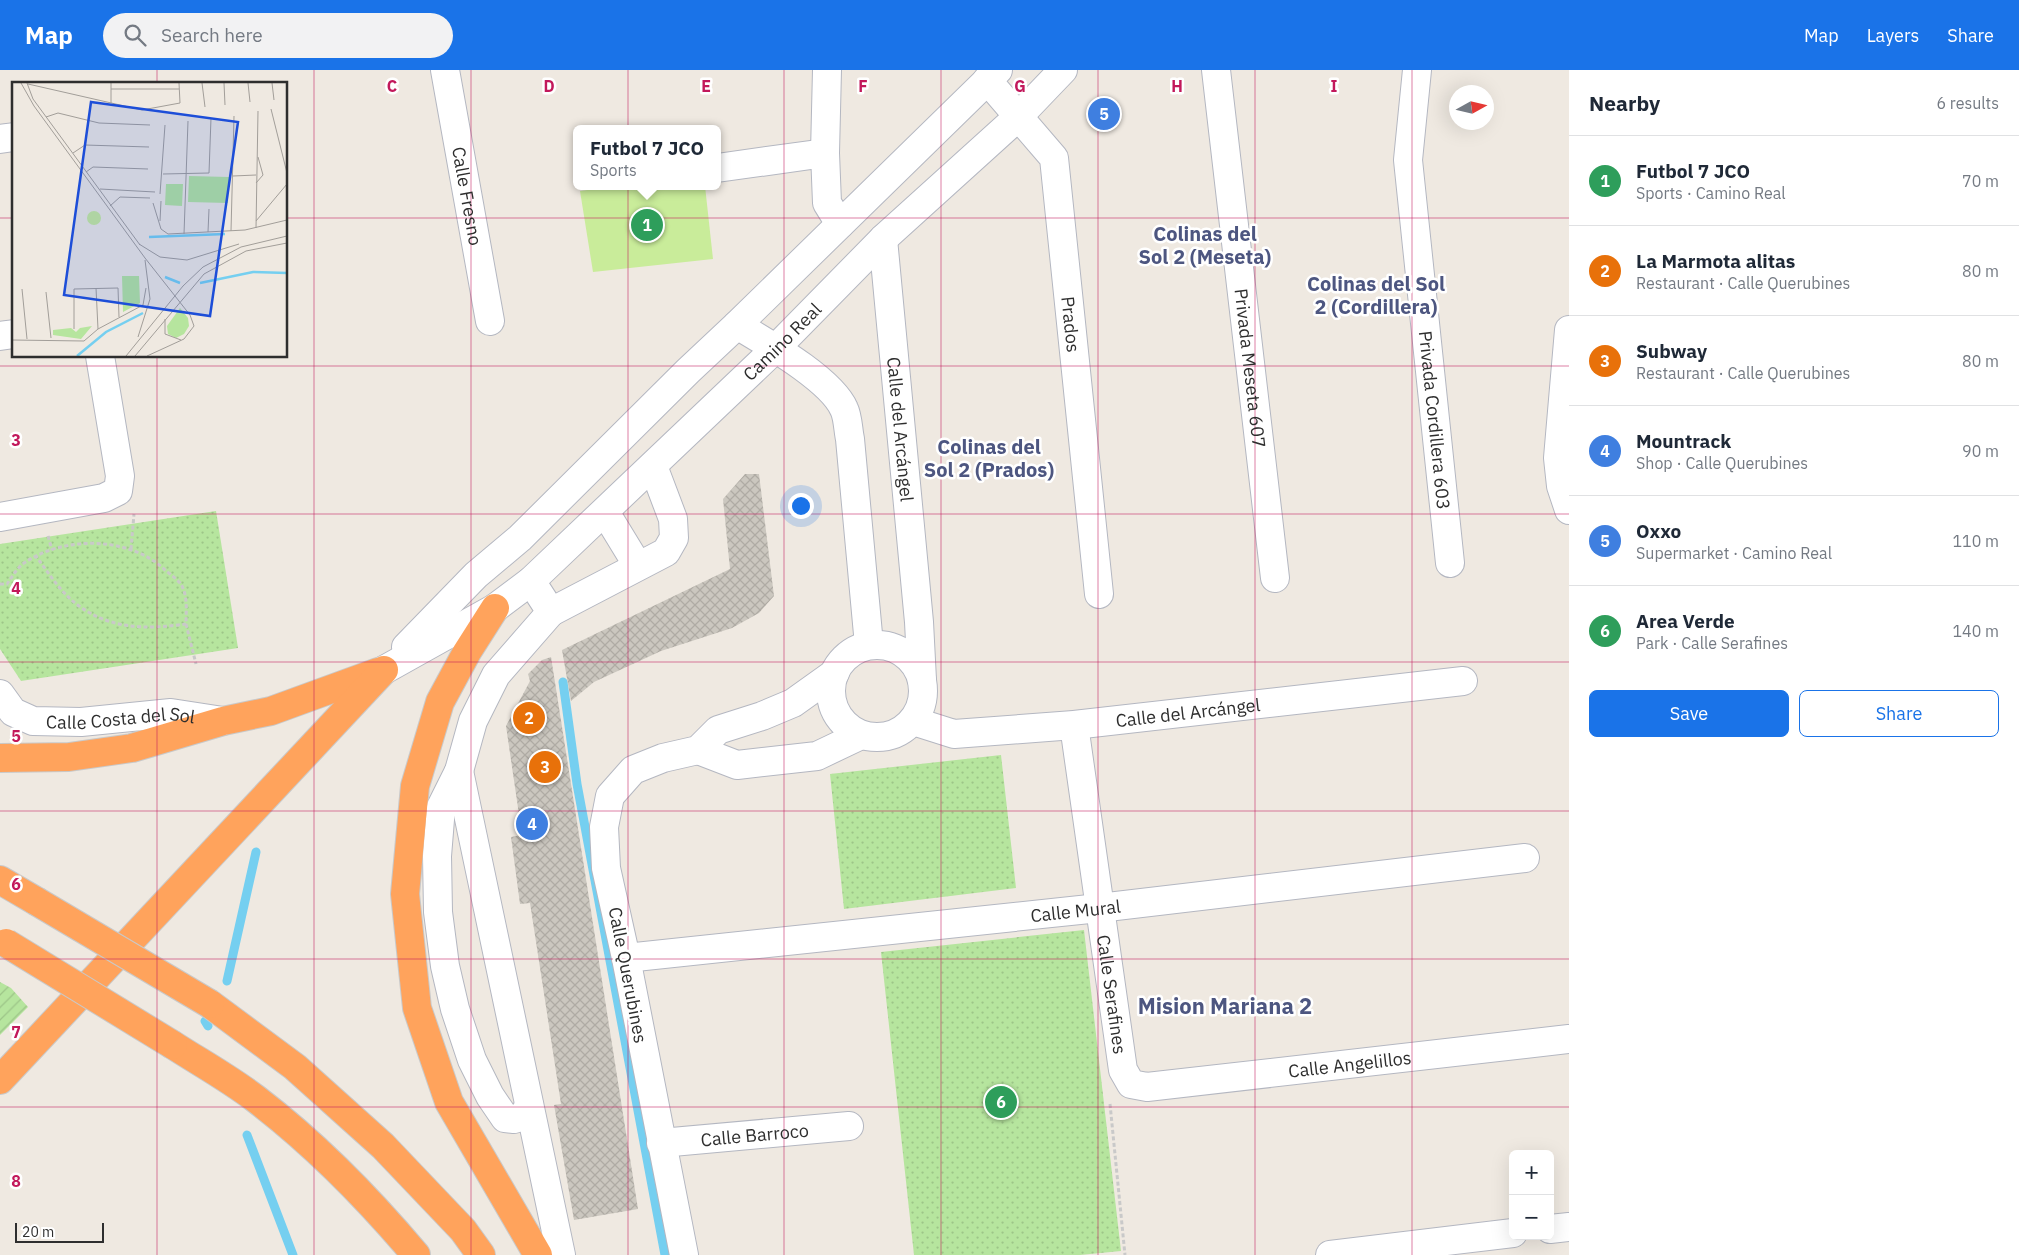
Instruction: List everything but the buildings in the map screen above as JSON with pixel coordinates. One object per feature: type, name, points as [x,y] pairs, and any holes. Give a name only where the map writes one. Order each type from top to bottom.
[{"type":"highway","points":[[495,608],[466,652],[440,702],[415,786],[405,894],[418,1008],[449,1102],[538,1255]]},
{"type":"highway","points":[[0,758],[69,757],[132,748],[223,721],[271,711],[384,670]]},
{"type":"highway","points":[[0,1080],[384,670]]},
{"type":"highway","points":[[0,880],[210,1004],[295,1067],[383,1146],[463,1230],[481,1255]]},
{"type":"highway","points":[[3,941],[173,1045],[255,1098],[327,1160],[389,1223],[416,1255]]},
{"type":"street","name":"Calle Fresno","points":[[445,70],[490,321]]},
{"type":"street","points":[[827,70],[825,154],[827,203],[840,224]]},
{"type":"street","name":"Camino Real","points":[[384,670],[495,608],[540,573],[775,349],[883,239],[1018,117],[1063,70]]},
{"type":"street","name":"Privada Meseta 607","points":[[1216,70],[1275,578]]},
{"type":"street","name":"Privada Cordillera 603","points":[[1417,70],[1408,160],[1450,563]]},
{"type":"street","points":[[384,670],[476,575],[520,538],[688,370],[737,325],[993,75]]},
{"type":"street","name":"Prados","points":[[993,75],[1018,117],[1054,158],[1099,594]]},
{"type":"street","points":[[721,167],[825,154]]},
{"type":"street","name":"Calle del Arcángel","points":[[883,239],[919,622],[922,680]]},
{"type":"street","points":[[737,325],[775,349],[835,394],[844,409],[850,439],[869,645]]},
{"type":"street","points":[[1569,330],[1558,458],[1561,486],[1569,510]]},
{"type":"street","points":[[0,516],[104,498],[118,492],[120,476],[100,358]]},
{"type":"street","points":[[529,1105],[524,1116],[514,1119],[505,1118],[490,1096],[472,1060],[455,1009],[445,966],[438,912],[438,856],[442,807],[459,771],[473,721],[496,675],[551,612],[666,552],[674,538],[673,519],[653,466]]},
{"type":"street","points":[[604,512],[638,566]]},
{"type":"street","points":[[520,538],[540,573],[551,612]]},
{"type":"street","points":[[869,645],[883,645],[896,649],[908,657],[917,667],[922,680],[924,694],[920,708],[913,721],[903,731],[890,736],[875,738],[861,735],[850,729],[835,710],[832,698],[832,685],[835,673],[849,655],[869,645]]},
{"type":"street","points":[[835,673],[793,703],[762,716],[718,730],[698,750],[737,765],[817,756],[861,735]]},
{"type":"street","name":"Calle del Arcángel","points":[[913,721],[954,734],[1074,725],[1463,681]]},
{"type":"street","name":"Calle Costa del Sol","points":[[0,694],[13,712],[32,721],[80,722],[171,713],[223,721]]},
{"type":"street","name":"Calle Serafines","points":[[1074,725],[1099,908],[1127,1077]]},
{"type":"street","name":"Calle Querubines","points":[[684,1255],[626,958],[606,868],[604,827],[610,796],[633,770],[663,758],[698,750]]},
{"type":"street","points":[[459,771],[561,1255]]},
{"type":"street","name":"Calle Mural","points":[[626,958],[1099,908],[1525,858]]},
{"type":"street","name":"Calle Angelillos","points":[[1127,1077],[1147,1087],[1569,1039]]},
{"type":"street","name":"Calle Barroco","points":[[661,1143],[849,1126]]},
{"type":"street","points":[[1554,1229],[1569,1227]]},
{"type":"street","points":[[1330,1255],[1509,1233]]},
{"type":"path","points":[[47,534],[52,550]]},
{"type":"path","points":[[0,584],[7,584],[22,564],[44,552],[88,543],[131,549],[154,561],[181,584],[185,595],[186,624],[196,664]]},
{"type":"path","points":[[36,556],[58,585],[81,608],[107,621],[132,627],[158,628],[186,624]]},
{"type":"path","points":[[1125,1255],[1109,1102],[1127,1077]]},
{"type":"green space","points":[[705,190],[713,259],[593,272],[580,191]]},
{"type":"green space","points":[[216,511],[238,648],[21,681],[0,649],[0,544]]},
{"type":"green space","points":[[1001,755],[1016,888],[844,909],[830,774]]},
{"type":"green space","points":[[1084,930],[1121,1251],[1080,1255],[914,1255],[881,952]]},
{"type":"green space","points":[[0,982],[11,988],[28,1007],[0,1035]]},
{"type":"waterway","points":[[563,682],[577,784],[665,1255]]},
{"type":"waterway","points":[[227,981],[256,852]]},
{"type":"waterway","points":[[205,1021],[208,1026]]},
{"type":"waterway","points":[[247,1135],[293,1255]]},
{"type":"place","name":"Oxxo","points":[[1104,114]]},
{"type":"place","name":"Futbol 7 JCO","points":[[647,225]]},
{"type":"place","name":"La Marmota alitas","points":[[529,718]]},
{"type":"place","name":"Subway","points":[[545,767]]},
{"type":"place","name":"Mountrack","points":[[532,824]]},
{"type":"place","name":"Area Verde","points":[[1001,1102]]},
{"type":"district","name":"Colinas del Sol 2 (Meseta)","points":[[1205,244]]},
{"type":"district","name":"Colinas del Sol 2 (Cordillera)","points":[[1376,294]]},
{"type":"district","name":"Colinas del Sol 2 (Prados)","points":[[989,458]]},
{"type":"district","name":"Mision Mariana 2","points":[[1225,1005]]}]
